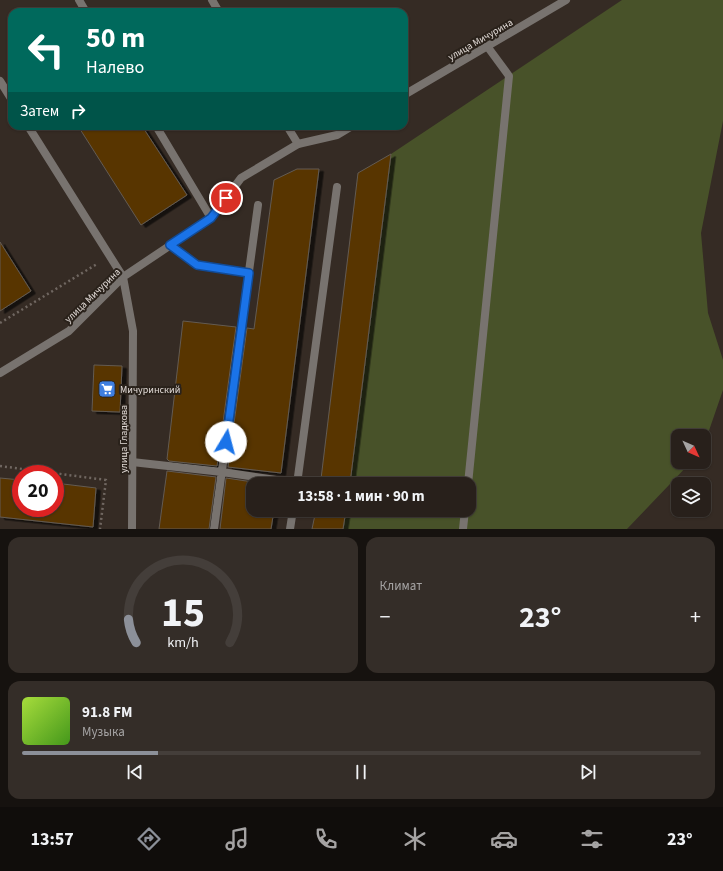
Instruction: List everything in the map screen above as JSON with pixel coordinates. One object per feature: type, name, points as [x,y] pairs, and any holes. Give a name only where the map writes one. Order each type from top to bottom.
[{"type":"street","name":"улица Мичурина","points":[[408,93],[566,0]]},
{"type":"street","points":[[469,477],[509,76],[487,46]]},
{"type":"street","points":[[0,81],[8,94]]},
{"type":"street","points":[[31,130],[123,277]]},
{"type":"street","points":[[158,130],[211,218]]},
{"type":"street","points":[[289,130],[298,144]]},
{"type":"street","name":"улица Мичурина","points":[[0,372],[69,331],[123,277],[211,218],[241,178],[298,144],[336,135],[345,130]]},
{"type":"street","points":[[298,477],[337,187]]},
{"type":"street","points":[[214,529],[258,205]]},
{"type":"street","points":[[170,245],[197,265],[249,273]]},
{"type":"street","name":"улица Гладкова","points":[[123,277],[133,331],[132,529]]},
{"type":"street","points":[[132,462],[253,477]]},
{"type":"street","points":[[290,529],[292,517]]},
{"type":"street","points":[[463,529],[464,517]]},
{"type":"path","points":[[0,323],[110,256]]},
{"type":"path","points":[[0,466],[106,480],[100,529]]},
{"type":"green space","points":[[622,0],[723,0],[723,121],[701,233],[708,313],[723,360],[723,390],[710,429],[671,429],[671,469],[684,469],[677,477],[671,477],[671,483],[627,529],[343,529],[345,517],[476,517],[476,477],[351,477],[391,154]]},
{"type":"building","points":[[81,130],[145,130],[187,195],[141,225]]},
{"type":"building","points":[[391,154],[351,477],[321,477],[358,173]]},
{"type":"building","points":[[297,169],[319,169],[281,473],[228,467],[247,328],[254,329],[274,180]]},
{"type":"building","points":[[0,242],[31,291],[0,311]]},
{"type":"building","points":[[183,321],[236,327],[217,466],[169,461],[167,459]]},
{"type":"building","name":"Мичуринский","points":[[94,365],[122,366],[120,412],[92,411]]},
{"type":"building","points":[[167,471],[216,477],[209,529],[159,529]]},
{"type":"building","points":[[0,478],[12,479],[12,517],[64,517],[64,484],[96,488],[93,527],[0,517]]},
{"type":"building","points":[[226,478],[246,481],[246,517],[273,517],[271,529],[220,529]]},
{"type":"building","points":[[315,517],[345,517],[343,529],[312,529]]},
{"type":"place","name":"Мичуринский","points":[[107,389]]},
{"type":"route","points":[[226,198],[211,218],[170,245],[197,265],[249,273],[226,442]]}]
